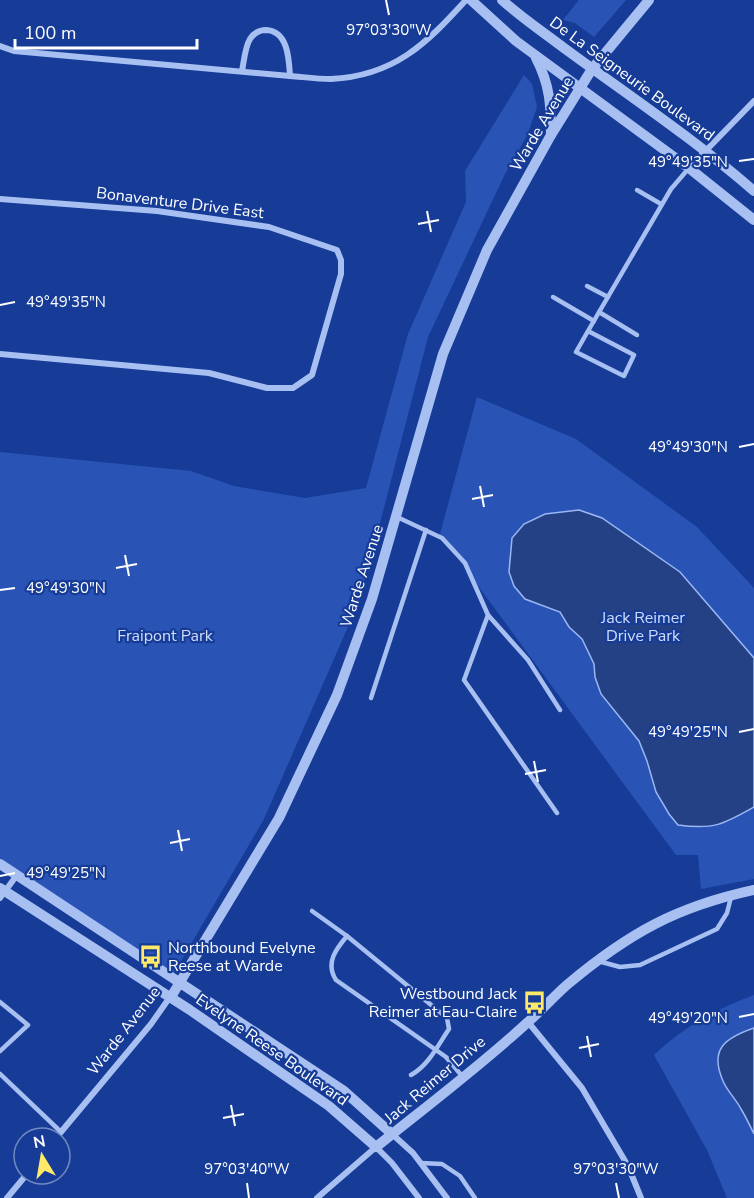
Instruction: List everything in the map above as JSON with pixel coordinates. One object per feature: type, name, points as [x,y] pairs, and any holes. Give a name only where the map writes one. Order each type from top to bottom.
[{"type":"street","points":[[0,46],[14,51],[290,76],[345,78],[382,69],[402,60],[423,44],[466,0]]},
{"type":"street","points":[[471,0],[489,18],[535,55],[688,168],[754,220]]},
{"type":"street","name":"De La Seigneurie Boulevard","points":[[502,0],[529,23],[747,181],[754,191]]},
{"type":"street","name":"Warde Avenue","points":[[66,1126],[171,997],[279,818],[338,695],[372,599],[443,354],[487,250],[551,135],[592,69],[650,0]]},
{"type":"street","points":[[242,71],[249,40],[255,33],[269,30],[277,32],[283,40],[287,51],[290,76]]},
{"type":"street","points":[[535,55],[545,74],[551,100],[551,135]]},
{"type":"street","points":[[688,168],[754,101]]},
{"type":"street","name":"Bonaventure Drive East","points":[[0,199],[157,211],[269,227],[337,250],[341,260],[340,274],[312,375],[293,388],[267,388],[209,373],[0,354]]},
{"type":"street","name":"Evelyne Reese Boulevard","points":[[0,864],[344,1091],[421,1163],[447,1198]]},
{"type":"street","points":[[2,893],[17,875]]},
{"type":"street","name":"Jack Reimer Drive","points":[[318,1198],[528,1022],[566,985],[625,940],[670,915],[715,899],[754,890]]},
{"type":"street","name":"Evelyne Reese Boulevard","points":[[2,893],[171,997],[329,1106],[392,1163],[419,1198]]},
{"type":"street","points":[[528,1022],[582,1088],[628,1166],[641,1198]]},
{"type":"street","points":[[7,1198],[17,1186]]},
{"type":"lane","points":[[588,331],[634,355],[624,376],[576,352],[588,331],[594,321],[599,312],[662,204],[670,189],[688,168]]},
{"type":"lane","points":[[637,190],[662,204]]},
{"type":"lane","points":[[587,286],[608,297]]},
{"type":"lane","points":[[553,297],[594,321]]},
{"type":"lane","points":[[599,312],[637,335]]},
{"type":"lane","points":[[397,517],[442,538],[465,563],[488,615],[528,660],[560,710]]},
{"type":"lane","points":[[371,698],[426,530]]},
{"type":"lane","points":[[488,615],[464,681],[557,813]]},
{"type":"lane","points":[[597,961],[620,967],[640,965],[717,929],[727,913],[732,895]]},
{"type":"lane","points":[[312,910],[447,1018],[449,1029],[436,1050],[425,1065],[411,1074]]},
{"type":"lane","points":[[347,936],[338,947],[331,963],[332,973],[336,980],[446,1057],[462,1076]]},
{"type":"lane","points":[[0,1002],[28,1025],[0,1051]]},
{"type":"lane","points":[[0,1074],[55,1126]]},
{"type":"lane","points":[[421,1163],[442,1164],[460,1176],[475,1198]]},
{"type":"green space","points":[[579,0],[626,0],[594,37],[575,23],[563,20]]},
{"type":"green space","name":"Fraipont Park","points":[[524,75],[532,84],[537,107],[527,136],[505,174],[428,337],[361,597],[264,819],[170,980],[0,861],[0,452],[191,471],[234,486],[305,498],[366,488],[408,334],[466,202],[465,171]]},
{"type":"green space","name":"Jack Reimer Drive Park","points":[[477,397],[576,439],[697,527],[754,588],[754,879],[701,889],[698,855],[676,855],[440,534]]},
{"type":"green space","points":[[754,995],[754,1198],[727,1198],[707,1150],[654,1055],[676,1036],[701,1020]]},
{"type":"shaded area","points":[[579,510],[602,518],[680,572],[754,658],[754,807],[735,818],[710,826],[678,825],[656,792],[639,741],[601,694],[595,677],[594,664],[582,639],[569,627],[560,612],[525,599],[514,586],[509,572],[512,538],[524,524],[545,514]]},
{"type":"shaded area","points":[[754,1028],[754,1134],[739,1105],[725,1085],[718,1061],[722,1046],[735,1036]]},
{"type":"place","name":"Northbound Evelyne Reese at Warde","points":[[150,957]]},
{"type":"place","name":"Westbound Jack Reimer at Eau-Claire","points":[[535,1003]]}]
